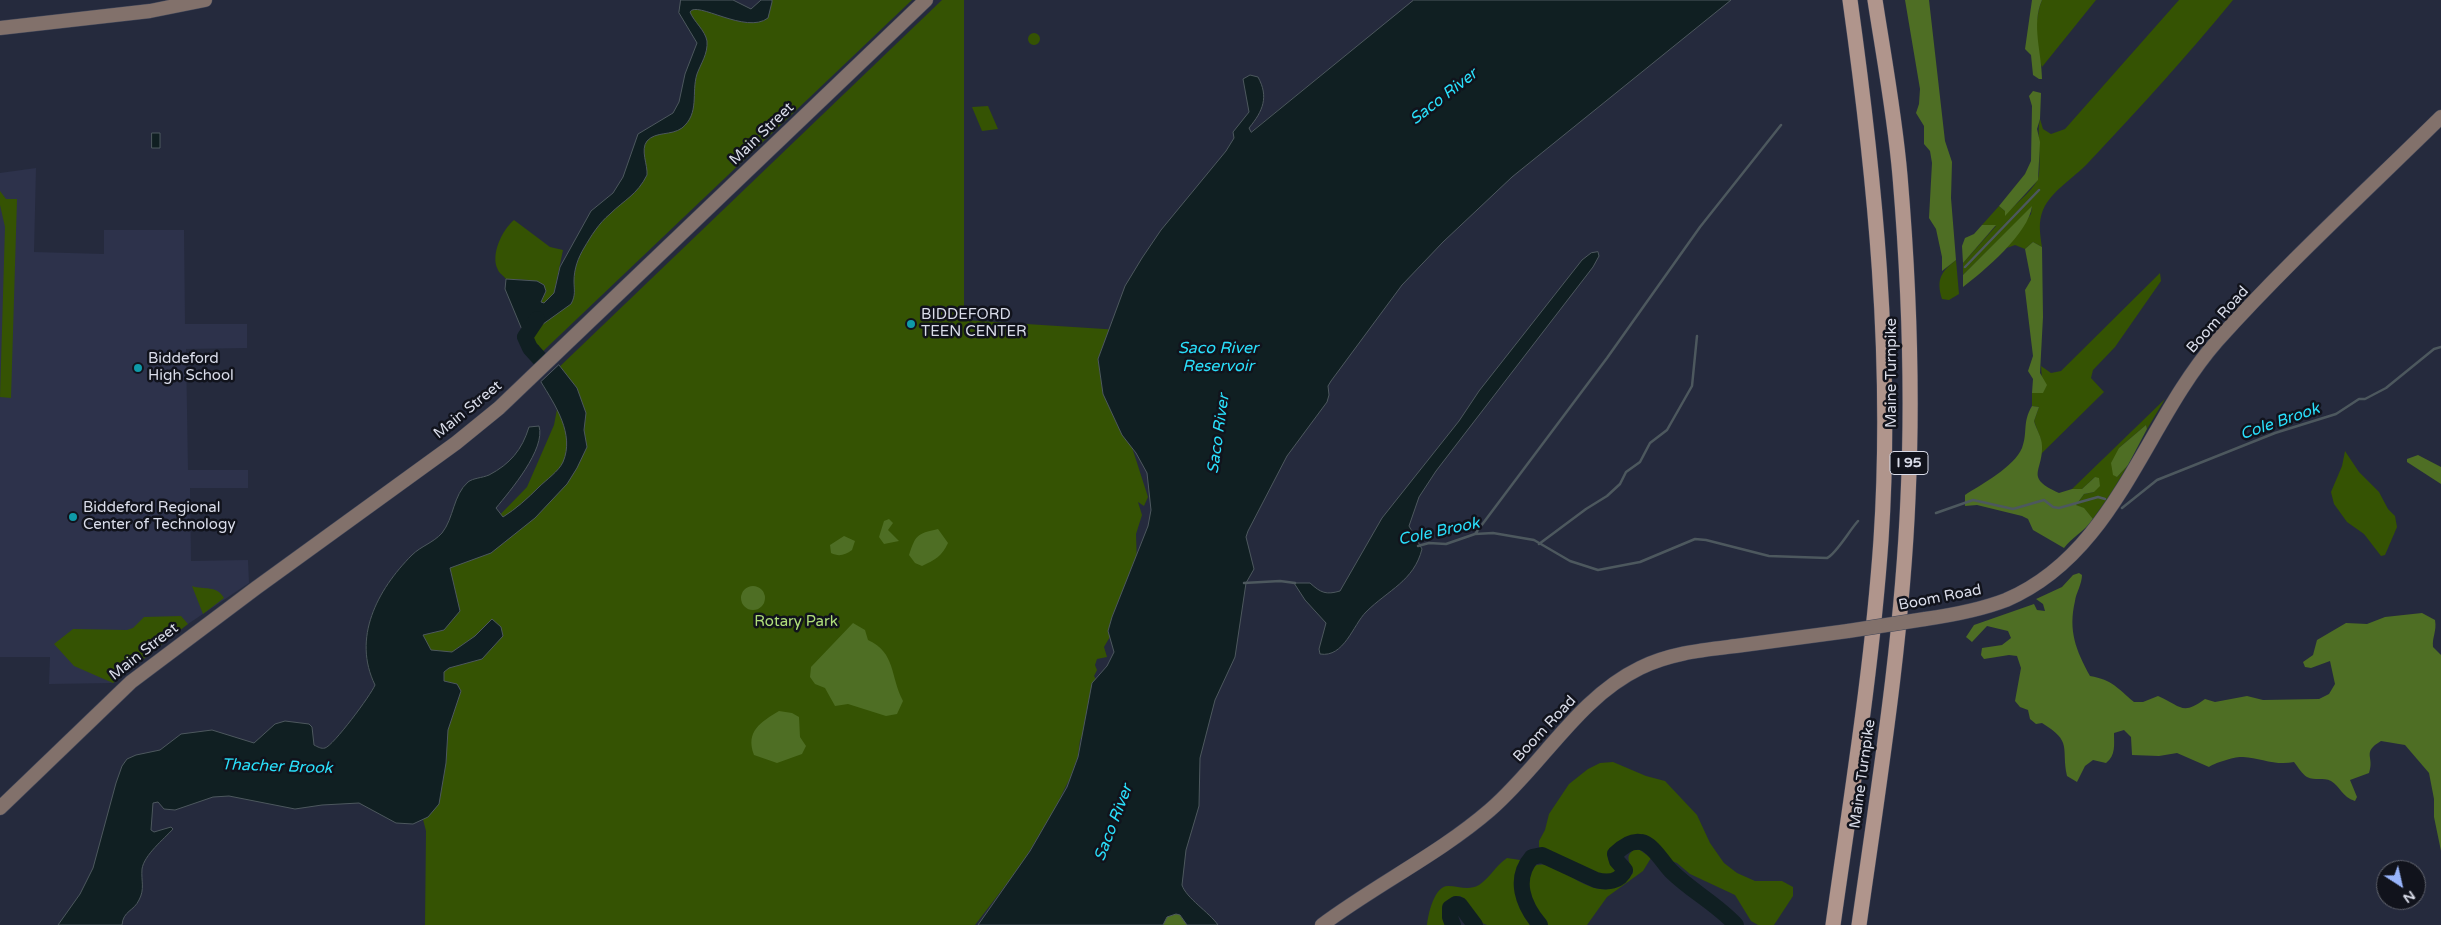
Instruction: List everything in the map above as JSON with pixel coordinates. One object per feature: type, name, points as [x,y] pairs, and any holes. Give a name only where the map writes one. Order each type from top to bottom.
[{"type":"highway","name":"Maine Turnpike","points":[[1833,925],[1863,720],[1879,559],[1885,399],[1880,256],[1866,112],[1850,0]]},
{"type":"highway","name":"Maine Turnpike","points":[[1858,925],[1894,680],[1908,499],[1910,408],[1909,315],[1900,174],[1875,0]]},
{"type":"street","points":[[0,28],[150,11],[206,0]]},
{"type":"street","name":"Main Street","points":[[0,808],[131,682],[256,588],[456,443],[499,408],[926,0]]},
{"type":"street","name":"Boom Road","points":[[1322,925],[1481,818],[1520,781],[1597,698],[1636,670],[1662,659],[1690,652],[1848,631],[1974,610],[2006,599],[2042,580],[2067,560],[2093,531],[2113,504],[2176,397],[2217,342],[2441,117]]},
{"type":"shaded area","points":[[36,168],[34,252],[104,254],[104,230],[184,230],[185,324],[247,324],[247,348],[186,349],[188,470],[248,470],[248,488],[190,488],[191,561],[248,560],[249,583],[185,626],[113,683],[49,684],[50,657],[0,657],[0,173]]},
{"type":"green space","points":[[686,0],[725,0],[746,11],[756,8],[768,0],[912,0],[539,355],[539,345],[534,345],[528,335],[549,309],[577,250],[627,189],[640,143],[672,126],[702,48]]},
{"type":"green space","name":"Rotary Park","points":[[942,0],[964,0],[964,320],[1120,330],[1129,438],[1148,497],[1144,506],[1138,502],[1142,515],[1136,534],[1137,566],[1111,635],[1104,647],[1107,657],[1097,659],[1095,665],[1097,670],[1094,676],[1096,679],[1092,716],[1080,740],[1078,756],[1070,778],[1053,812],[1021,865],[975,925],[425,925],[426,831],[402,739],[423,594],[527,487],[554,425],[561,388],[553,373]]},
{"type":"green space","points":[[1905,0],[1929,0],[1945,141],[1952,162],[1951,198],[1956,260],[1942,271],[1942,257],[1936,229],[1929,218],[1932,163],[1930,151],[1924,144],[1924,126],[1916,113],[1920,89]]},
{"type":"green space","points":[[2032,0],[2042,0],[2037,19],[2037,29],[2042,79],[2033,75],[2031,55],[2025,49]]},
{"type":"green space","points":[[2042,0],[2096,0],[2042,67],[2036,34],[2039,8]]},
{"type":"green space","points":[[2179,0],[2233,0],[2125,123],[2082,169],[2052,196],[2043,210],[2040,219],[2042,247],[2033,242],[2025,249],[2015,245],[2007,248],[2031,214],[2032,207],[1963,275],[1963,263],[1996,226],[1982,225],[1999,206],[2005,211],[2005,215],[2037,181],[2039,176],[2040,119],[2043,129],[2051,134],[2065,129]]},
{"type":"green space","points":[[1034,33],[1040,39],[1034,45],[1028,39]]},
{"type":"green space","points":[[2033,91],[2041,93],[2040,119],[2037,129],[2040,142],[2038,180],[2005,216],[2005,211],[1999,206],[2025,174],[2031,161],[2032,106],[2029,96]]},
{"type":"green space","points":[[988,106],[998,129],[982,131],[972,107]]},
{"type":"green space","points":[[0,191],[6,199],[17,199],[11,398],[0,397],[5,227],[0,205]]},
{"type":"green space","points":[[2032,206],[2023,228],[2004,251],[1963,287],[1963,275]]},
{"type":"green space","points":[[514,220],[550,247],[563,250],[554,293],[544,303],[541,303],[546,291],[529,280],[506,279],[498,270],[495,257],[498,243],[505,230]]},
{"type":"green space","points":[[1982,225],[1996,225],[1963,263],[1962,246],[1965,238],[1974,234]]},
{"type":"green space","points":[[2033,242],[2042,247],[2043,317],[2040,373],[2047,385],[2043,393],[2032,393],[2033,379],[2028,371],[2033,356],[2025,290],[2031,280],[2025,249]]},
{"type":"green space","points":[[1956,260],[1959,294],[1949,300],[1942,299],[1940,292],[1941,276]]},
{"type":"green space","points":[[2160,273],[2161,281],[2115,347],[2093,370],[2091,378],[2104,392],[2041,454],[2041,440],[2034,421],[2039,407],[2032,406],[2032,393],[2043,393],[2041,366],[2051,373],[2061,371]]},
{"type":"green space","points":[[2165,399],[2147,429],[2146,425],[2119,448],[2117,477],[2128,465],[2093,519],[2084,509],[2076,505],[2084,494],[2094,492],[2095,477],[2082,489],[2072,489]]},
{"type":"green space","points":[[2032,406],[2039,407],[2034,421],[2042,443],[2042,455],[2038,473],[2042,483],[2059,493],[2072,489],[2082,489],[2095,477],[2099,478],[2100,486],[2094,492],[2084,494],[2076,505],[2084,508],[2093,519],[2064,548],[2033,530],[2028,519],[2022,516],[1977,505],[1965,506],[1965,495],[2005,468],[2018,455],[2024,442],[2027,417]]},
{"type":"green space","points":[[2146,425],[2147,429],[2128,465],[2117,477],[2113,475],[2111,463],[2119,448]]},
{"type":"green space","points":[[2345,451],[2359,472],[2379,492],[2388,509],[2395,516],[2397,527],[2385,555],[2381,556],[2364,534],[2347,522],[2334,504],[2331,492],[2342,466]]},
{"type":"green space","points":[[2418,455],[2441,467],[2441,484],[2407,462],[2407,459]]},
{"type":"green space","points":[[889,519],[893,523],[888,530],[899,541],[884,544],[879,537],[884,521]]},
{"type":"green space","points":[[938,529],[948,543],[941,554],[922,566],[915,563],[909,555],[915,539],[925,532]]},
{"type":"green space","points":[[844,536],[855,541],[852,550],[842,555],[831,553],[830,545]]},
{"type":"green space","points":[[2079,573],[2082,575],[2082,578],[2072,622],[2077,649],[2090,676],[2110,682],[2134,702],[2143,702],[2158,696],[2177,706],[2186,708],[2205,699],[2215,702],[2247,696],[2263,700],[2319,699],[2329,694],[2335,684],[2330,661],[2311,668],[2305,667],[2303,662],[2313,655],[2317,640],[2346,623],[2367,624],[2385,617],[2422,613],[2435,620],[2433,647],[2441,655],[2441,851],[2434,817],[2434,799],[2429,773],[2405,745],[2381,741],[2375,745],[2370,752],[2369,773],[2350,780],[2357,797],[2355,801],[2347,797],[2331,781],[2307,777],[2294,762],[2281,763],[2240,757],[2225,760],[2209,767],[2177,753],[2159,756],[2132,755],[2131,737],[2124,730],[2114,733],[2113,753],[2106,763],[2093,760],[2085,766],[2077,782],[2067,776],[2062,740],[2042,723],[2036,724],[2030,719],[2028,710],[2020,707],[2015,701],[2021,668],[2017,656],[2009,655],[1984,659],[1981,655],[1982,648],[2002,645],[2011,638],[2008,631],[1987,626],[1972,642],[1966,637],[1974,625],[2034,604],[2037,610],[2045,611],[2043,604],[2036,599],[2062,587],[2073,575]]},
{"type":"green space","points":[[192,586],[218,591],[224,598],[203,614]]},
{"type":"green space","points":[[753,586],[762,589],[765,598],[762,607],[753,610],[744,607],[741,598],[744,589]]},
{"type":"green space","points":[[181,616],[188,624],[113,683],[74,666],[54,644],[73,629],[127,630],[133,628],[144,617]]},
{"type":"green space","points":[[853,623],[865,630],[868,640],[877,645],[888,658],[903,701],[897,714],[886,716],[848,704],[835,706],[825,688],[815,684],[810,677],[811,667]]},
{"type":"green space","points":[[779,711],[792,713],[799,717],[800,737],[806,746],[802,754],[777,763],[754,755],[752,740],[756,728]]},
{"type":"green space","points":[[1613,762],[1646,776],[1665,781],[1697,815],[1710,843],[1724,863],[1737,873],[1755,881],[1782,881],[1793,887],[1793,896],[1774,925],[1758,925],[1751,921],[1735,895],[1690,874],[1677,863],[1669,860],[1655,842],[1644,837],[1618,843],[1611,849],[1608,859],[1617,871],[1609,877],[1591,873],[1539,847],[1539,841],[1545,830],[1549,814],[1569,784],[1588,769],[1600,763]]},
{"type":"green space","points":[[1633,850],[1640,850],[1651,858],[1643,871],[1607,897],[1587,925],[1548,925],[1537,912],[1530,898],[1528,883],[1533,867],[1543,865],[1554,868],[1592,887],[1605,889],[1619,885],[1633,873],[1629,856]]},
{"type":"green space","points":[[1507,858],[1520,860],[1517,877],[1518,894],[1523,910],[1532,925],[1487,925],[1482,923],[1460,896],[1450,900],[1444,906],[1447,925],[1427,925],[1435,896],[1443,887],[1475,887]]},
{"type":"green space","points":[[1176,913],[1180,915],[1187,925],[1163,925],[1167,917]]},
{"type":"water","points":[[681,0],[733,0],[751,9],[761,0],[772,0],[772,2],[768,18],[759,22],[747,23],[702,10],[690,12],[704,33],[707,46],[695,81],[693,109],[688,122],[678,130],[655,136],[647,141],[644,153],[647,175],[635,192],[602,221],[592,234],[578,260],[574,277],[573,301],[525,337],[505,289],[506,279],[537,281],[544,285],[546,291],[541,302],[544,303],[554,293],[560,267],[591,211],[613,193],[623,177],[638,134],[673,113],[679,102],[685,74],[697,43],[679,13]]},
{"type":"water","name":"Saco River Reservoir","points":[[1414,0],[1731,0],[1512,177],[1443,242],[1402,285],[1331,381],[1328,386],[1329,395],[1327,402],[1287,456],[1246,537],[1254,569],[1246,583],[1235,657],[1215,700],[1200,758],[1199,806],[1186,850],[1182,885],[1184,890],[1218,925],[1187,925],[1180,915],[1176,914],[1167,917],[1163,925],[978,925],[1030,851],[1067,787],[1078,757],[1092,683],[1107,666],[1114,652],[1108,631],[1112,617],[1148,526],[1151,510],[1147,473],[1136,453],[1122,435],[1103,394],[1098,359],[1125,286],[1161,230],[1226,151],[1234,138],[1233,132],[1249,112],[1243,79],[1250,75],[1258,77],[1264,97],[1261,110],[1249,128],[1251,132]]},
{"type":"water","points":[[152,133],[160,133],[160,148],[152,148]]},
{"type":"water","points":[[1598,252],[1599,256],[1593,267],[1436,471],[1419,497],[1409,526],[1422,549],[1413,569],[1407,577],[1366,612],[1342,646],[1328,654],[1320,654],[1319,649],[1326,623],[1305,600],[1294,583],[1310,583],[1317,589],[1327,593],[1340,591],[1382,518],[1582,260],[1591,253]]},
{"type":"water","points":[[559,365],[577,388],[586,413],[584,430],[587,447],[577,468],[567,484],[535,518],[491,553],[450,568],[460,611],[444,630],[423,635],[431,650],[452,652],[475,636],[492,619],[501,627],[503,636],[482,659],[449,668],[444,672],[444,681],[457,684],[461,691],[448,730],[446,763],[439,804],[428,817],[413,824],[396,823],[359,803],[295,809],[229,796],[213,797],[175,810],[164,809],[158,802],[153,803],[151,830],[154,832],[171,827],[173,829],[146,858],[142,869],[141,896],[137,904],[124,917],[122,925],[58,925],[80,894],[93,868],[116,783],[122,766],[127,759],[160,750],[181,734],[212,730],[254,743],[275,724],[285,721],[309,724],[312,727],[314,745],[320,748],[325,748],[336,739],[360,709],[375,685],[366,650],[367,632],[379,599],[388,583],[412,555],[442,533],[463,487],[470,481],[489,475],[509,461],[523,443],[529,427],[539,426],[540,435],[537,446],[525,469],[496,508],[503,517],[526,499],[563,462],[567,441],[565,430],[557,410],[541,382]]},
{"type":"waterway","points":[[1475,534],[1607,358],[1700,227],[1781,125]]},
{"type":"waterway","points":[[1965,267],[2039,190]]},
{"type":"waterway","name":"Thacher Brook","points":[[537,319],[525,337],[530,348],[540,359]]},
{"type":"waterway","points":[[1539,544],[1607,496],[1620,484],[1626,472],[1640,462],[1650,443],[1667,430],[1692,386],[1697,336]]},
{"type":"waterway","name":"Cole Brook","points":[[2122,508],[2157,480],[2275,433],[2336,414],[2359,399],[2365,399],[2386,388],[2434,349],[2441,347]]},
{"type":"waterway","name":"Cole Brook","points":[[1936,513],[1973,500],[2013,509],[2044,500],[2053,507],[2059,508],[2098,497],[2105,499]]},
{"type":"waterway","name":"Cole Brook","points":[[1418,546],[1429,543],[1446,544],[1475,534],[1493,533],[1534,540],[1570,561],[1598,570],[1640,562],[1695,539],[1769,556],[1827,558],[1831,556],[1858,521]]},
{"type":"waterway","name":"Cole Brook","points":[[1244,583],[1280,581],[1295,583]]},
{"type":"waterway","points":[[1540,925],[1529,909],[1523,892],[1523,874],[1526,865],[1532,857],[1542,855],[1596,880],[1613,881],[1620,877],[1625,870],[1617,861],[1615,854],[1634,842],[1641,842],[1650,846],[1671,871],[1729,917],[1736,925]]},
{"type":"waterway","points":[[1453,925],[1450,917],[1450,908],[1456,904],[1460,905],[1475,925]]},
{"type":"place","name":"BIDDEFORD TEEN CENTER","points":[[911,324]]},
{"type":"place","name":"Biddeford High School","points":[[138,368]]},
{"type":"place","name":"Biddeford Regional Center of Technology","points":[[73,517]]},
{"type":"water label","name":"Saco River","points":[[1444,97]]},
{"type":"water label","name":"Saco River","points":[[1219,434]]},
{"type":"water label","name":"Saco River","points":[[1114,823]]}]
